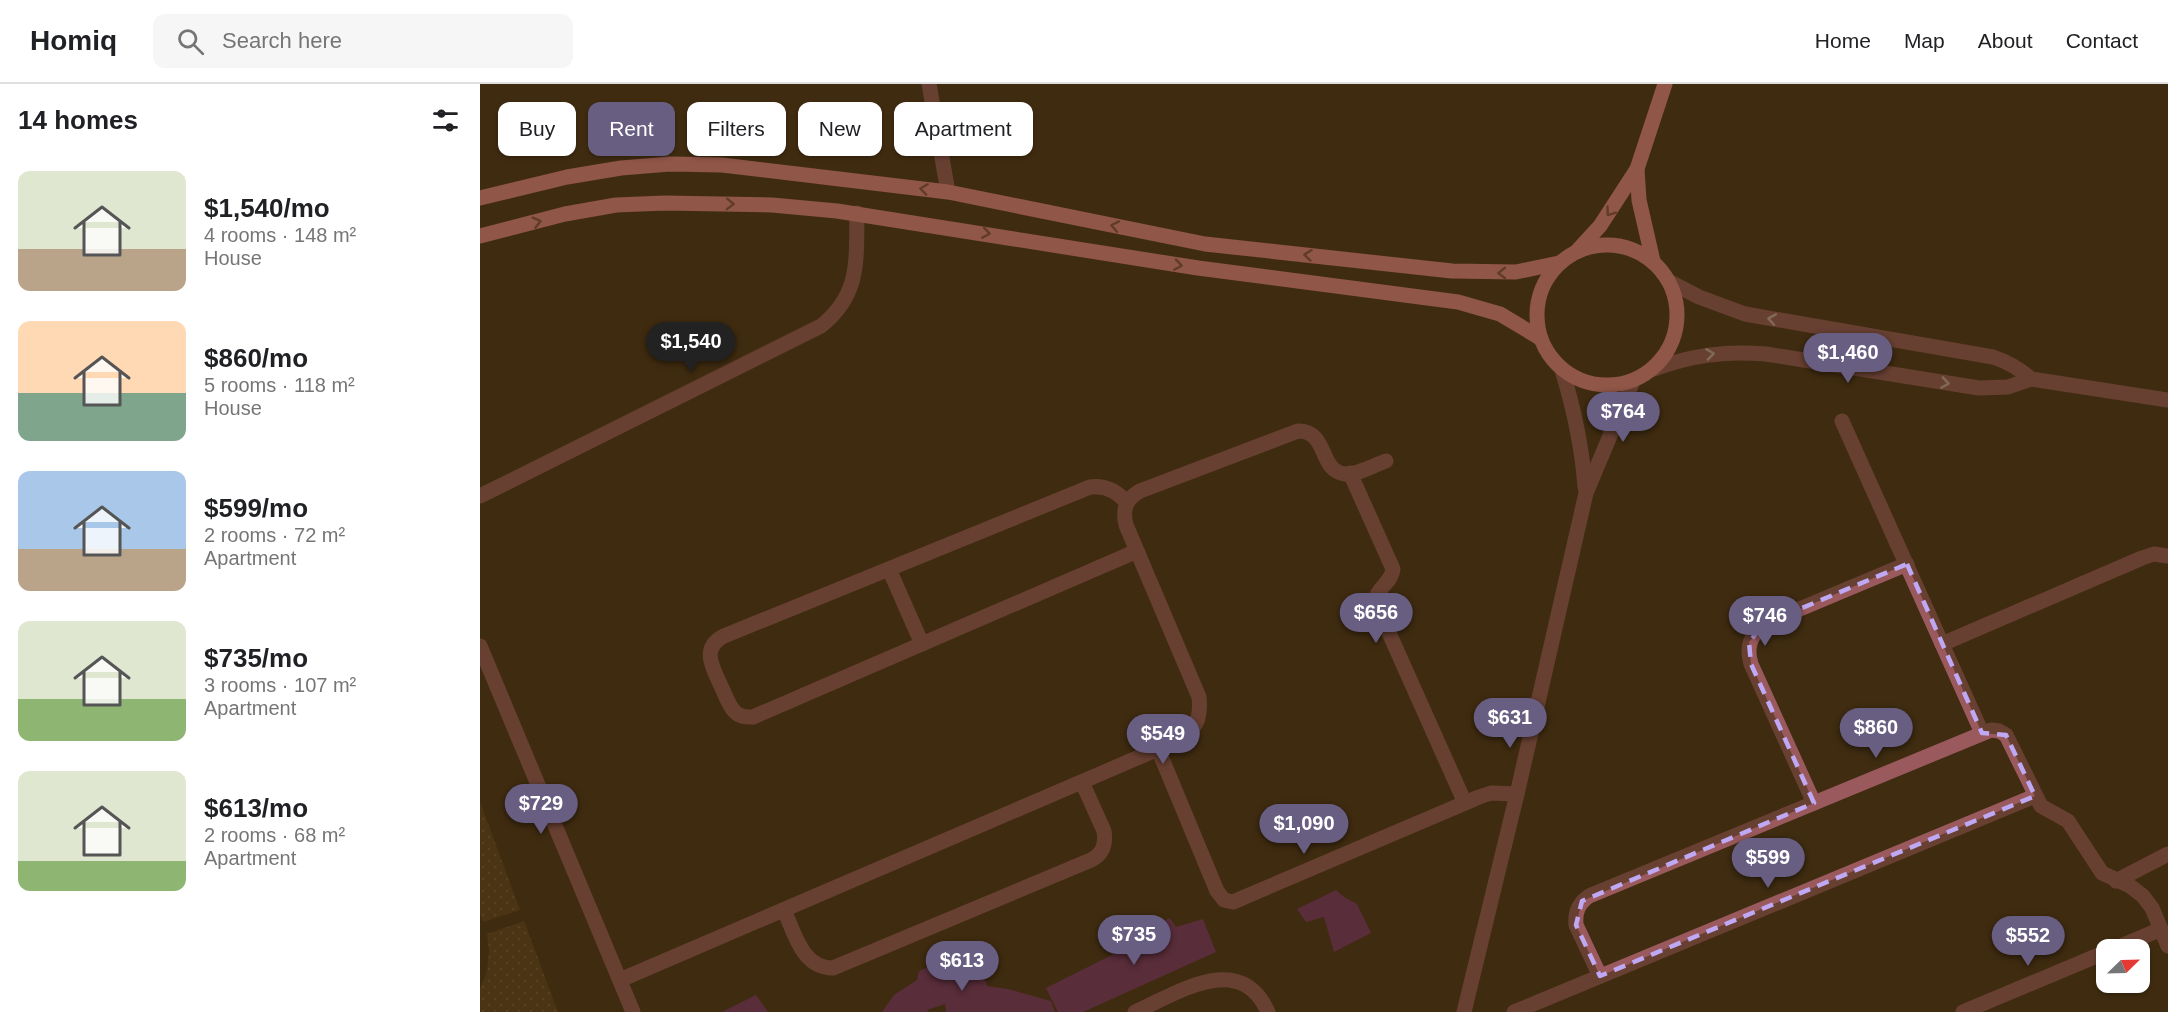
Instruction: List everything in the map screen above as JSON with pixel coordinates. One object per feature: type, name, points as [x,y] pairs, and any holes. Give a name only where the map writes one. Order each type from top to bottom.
[{"type":"main road","points":[[1577,251],[1596,245],[1617,245],[1636,251],[1653,261],[1670,282],[1676,300],[1678,319],[1674,338],[1666,355],[1654,369],[1633,381],[1615,386],[1596,385],[1578,380],[1562,370],[1549,355],[1540,338],[1537,318],[1539,298],[1546,279],[1559,263],[1577,251],[1606,217],[1637,169],[1665,84]]},
{"type":"main road","points":[[480,198],[567,177],[621,168],[670,164],[722,165],[948,192],[1205,244],[1492,273],[1516,272],[1559,263]]},
{"type":"main road","points":[[1637,169],[1639,200],[1653,261]]},
{"type":"main road","points":[[480,236],[565,214],[626,204],[721,203],[857,213],[1198,268],[1458,302],[1500,314],[1540,338]]},
{"type":"street","points":[[929,84],[948,192]]},
{"type":"street","points":[[480,496],[821,326],[834,316],[851,289],[856,273],[857,213]]},
{"type":"street","points":[[1670,282],[1699,297],[1745,314],[1993,357],[2020,369],[2031,379]]},
{"type":"street","points":[[1654,369],[1684,358],[1738,352],[1766,354],[1978,388],[2008,387],[2031,379],[2168,400]]},
{"type":"street","points":[[1562,370],[1574,406],[1582,447],[1586,493]]},
{"type":"street","points":[[1464,1012],[1586,493],[1633,381]]},
{"type":"street","points":[[1842,421],[1982,733]]},
{"type":"street","points":[[620,980],[1082,782],[1190,733],[1201,711],[1199,697],[1124,517],[1127,503],[1132,496],[1298,431],[1311,434],[1318,440],[1332,468],[1339,472],[1350,474],[1386,461]]},
{"type":"street","points":[[1350,474],[1393,569],[1390,579],[1378,590],[1377,606],[1465,803]]},
{"type":"street","points":[[1127,503],[1113,490],[1097,486],[1090,487],[717,640],[711,647],[711,663],[730,706],[744,717],[753,717],[1137,551]]},
{"type":"street","points":[[1942,644],[2142,558],[2154,554],[2168,556]]},
{"type":"street","points":[[1814,803],[1751,664],[1748,653],[1749,642],[1764,624],[1907,564]]},
{"type":"street","points":[[889,569],[922,644]]},
{"type":"street","points":[[480,646],[633,1012]]},
{"type":"street","points":[[1600,976],[1576,925],[1575,916],[1582,901],[1599,891],[1990,730],[2006,735],[2041,806],[2068,821],[2102,873],[2130,886],[2144,896],[2152,908],[2168,946]]},
{"type":"street","points":[[1158,749],[1217,891],[1224,900],[1233,902],[1491,793],[1517,794]]},
{"type":"street","points":[[784,910],[808,960],[816,965],[833,968],[1091,860],[1101,852],[1105,838],[1082,782]]},
{"type":"street","points":[[1514,1012],[2035,796]]},
{"type":"street","points":[[2116,881],[2168,854]]},
{"type":"street","points":[[2138,939],[2161,929]]},
{"type":"street","points":[[1964,1012],[2096,956]]},
{"type":"street","points":[[1135,1012],[1213,979],[1236,981],[1248,986],[1258,994],[1268,1012]]},
{"type":"highlighted area","points":[[1907,564],[1982,733],[2006,735],[2035,796],[1600,976],[1576,925],[1582,901],[1814,803],[1751,664],[1749,642],[1764,624]]},
{"type":"shaded area","points":[[480,802],[520,910],[483,922],[480,915]]},
{"type":"shaded area","points":[[524,921],[558,1012],[480,1012],[480,988],[487,972],[489,950],[487,934]]},
{"type":"building","points":[[1336,890],[1357,904],[1371,933],[1334,952],[1324,917],[1306,922],[1297,909]]},
{"type":"building","points":[[1170,918],[1176,927],[1203,919],[1216,952],[1083,1012],[1058,1012],[1046,988],[1114,954],[1132,949],[1130,938]]},
{"type":"building","points":[[979,955],[987,986],[1008,989],[1051,1001],[1055,1012],[946,1012],[945,1004],[927,1010],[928,1012],[882,1012],[894,995],[917,980],[919,971],[948,958]]},
{"type":"building","points":[[756,995],[768,1012],[722,1012]]}]
